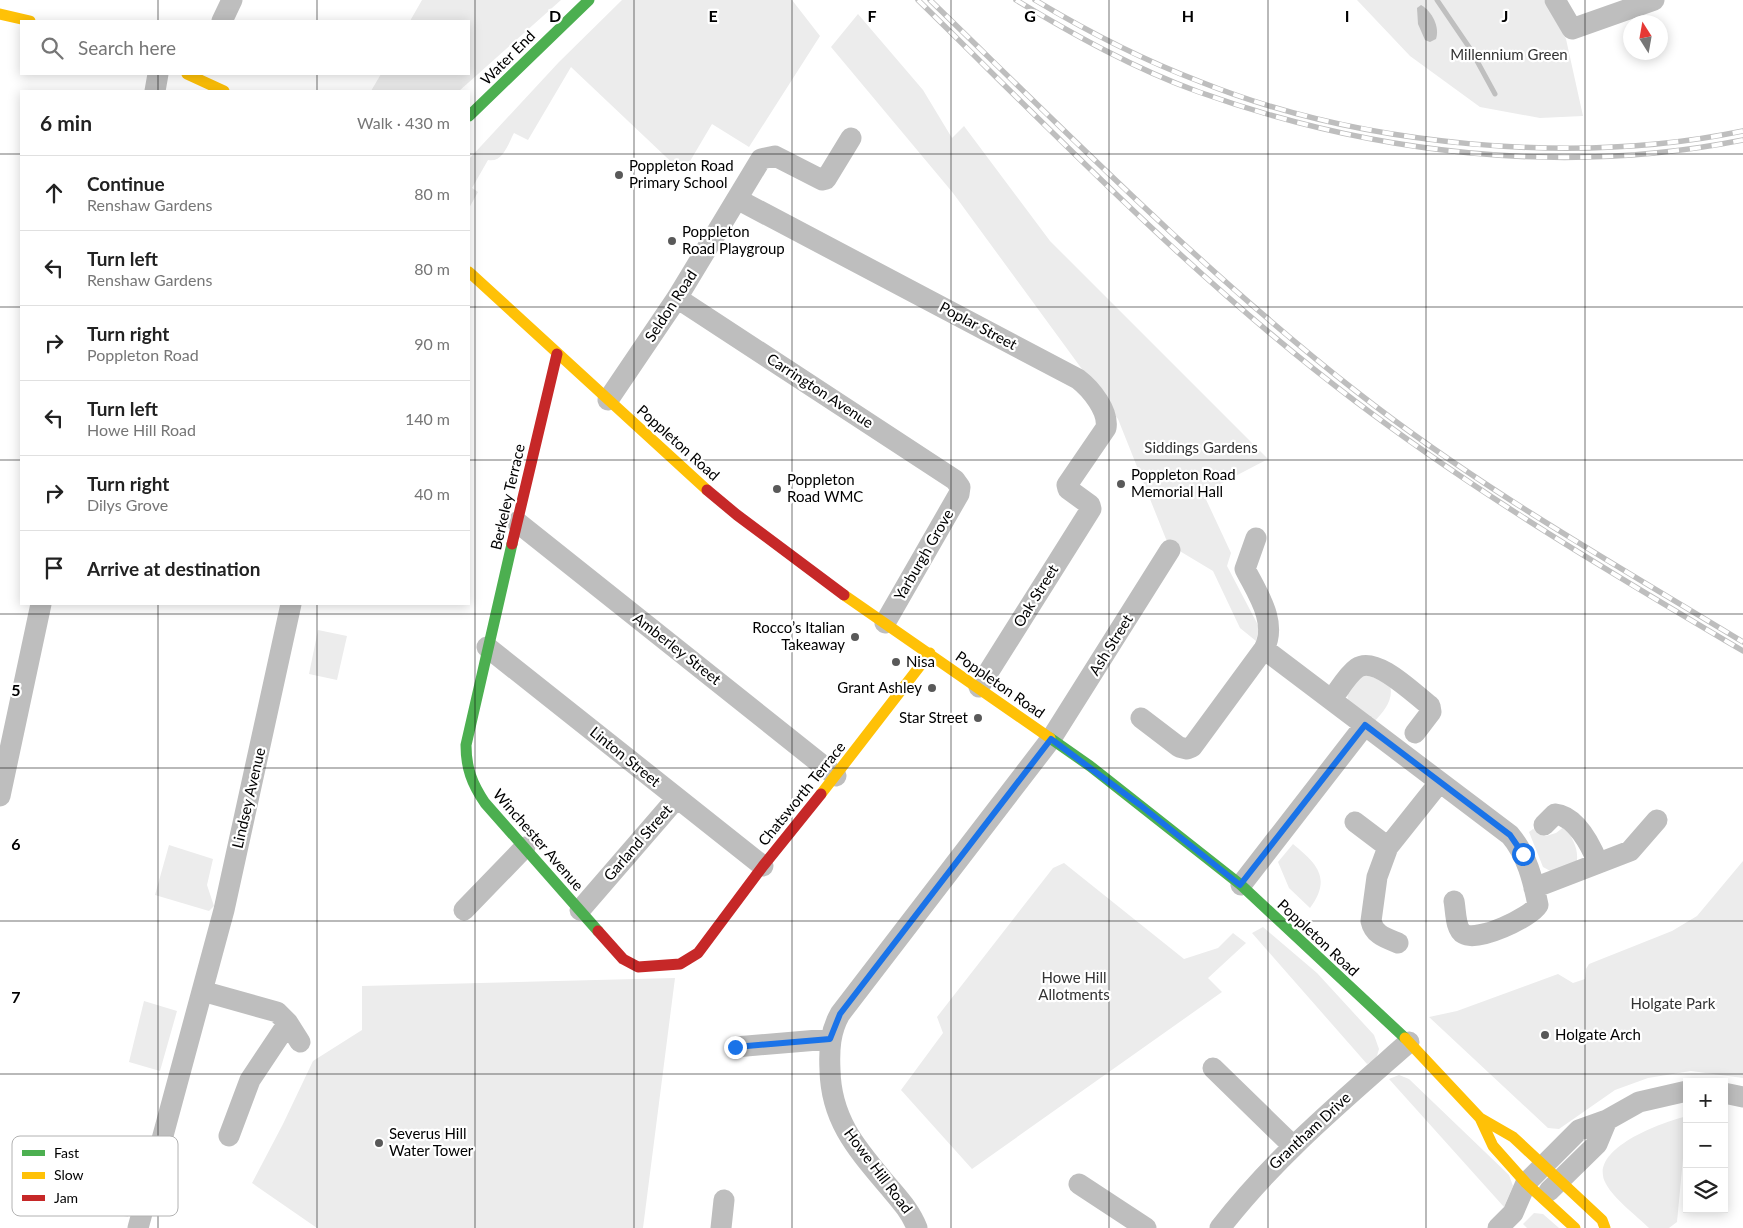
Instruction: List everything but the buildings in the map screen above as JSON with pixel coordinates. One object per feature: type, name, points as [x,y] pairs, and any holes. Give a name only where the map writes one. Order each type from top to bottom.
[{"type":"main road","name":"Water End","points":[[470,115],[509,80],[550,36],[589,0]]},
{"type":"main road","points":[[193,75],[222,90]]},
{"type":"main road","name":"Poppleton Road","points":[[470,273],[488,292],[680,467],[737,515],[884,623],[979,687],[1051,739],[1140,805],[1240,885],[1408,1042],[1480,1118],[1493,1146],[1526,1183],[1574,1228]]},
{"type":"main road","name":"Berkeley Terrace","points":[[487,647],[557,354]]},
{"type":"main road","name":"Winchester Avenue","points":[[487,647],[466,745],[467,775],[484,802],[630,964],[638,967],[680,964],[698,953]]},
{"type":"main road","name":"Chatsworth Terrace","points":[[698,953],[763,866],[836,776],[930,653]]},
{"type":"main road","name":"Poppleton Road","points":[[1480,1118],[1507,1132],[1602,1220],[1605,1228]]},
{"type":"street","points":[[222,20],[232,0]]},
{"type":"street","points":[[1555,0],[1572,29],[1654,0]]},
{"type":"street","points":[[155,90],[158,75]]},
{"type":"street","name":"Seldon Road","points":[[608,400],[677,298],[761,159],[775,156],[822,180],[826,179],[851,138]]},
{"type":"street","name":"Poplar Street","points":[[737,199],[1083,384],[1107,419],[1106,428],[1067,485],[1068,489],[1090,505]]},
{"type":"street","name":"Carrington Avenue","points":[[677,298],[955,480],[960,487]]},
{"type":"street","name":"Yarburgh Grove","points":[[884,623],[959,494],[960,487]]},
{"type":"street","name":"Oak Street","points":[[979,687],[1091,509],[1090,505]]},
{"type":"street","name":"Amberley Street","points":[[517,522],[836,776]]},
{"type":"street","points":[[1141,718],[1179,747],[1187,750],[1192,747],[1264,649],[1269,640],[1267,618],[1245,569],[1256,538]]},
{"type":"street","name":"Ash Street","points":[[1051,739],[1170,550]]},
{"type":"street","points":[[0,796],[41,605]]},
{"type":"street","name":"Lindsey Avenue","points":[[163,1136],[228,892],[291,605]]},
{"type":"street","name":"Linton Street","points":[[487,647],[676,799],[763,866]]},
{"type":"street","points":[[1264,649],[1510,835],[1517,843],[1523,854],[1536,896],[1533,913],[1496,930],[1473,936],[1463,934],[1458,928],[1454,901]]},
{"type":"street","points":[[1332,699],[1356,669],[1371,665],[1379,666],[1430,706],[1431,712],[1415,733]]},
{"type":"street","points":[[1240,885],[1365,725]]},
{"type":"street","name":"Howe Hill Road","points":[[917,1228],[906,1208],[846,1133],[833,1096],[830,1075],[830,1039],[840,1014],[1051,739]]},
{"type":"street","points":[[1398,943],[1378,934],[1373,928],[1371,921],[1377,877],[1388,848],[1439,783]]},
{"type":"street","name":"Garland Street","points":[[580,910],[676,799]]},
{"type":"street","points":[[1544,825],[1555,814],[1561,814],[1568,819],[1591,848],[1598,863]]},
{"type":"street","points":[[1536,896],[1598,863],[1630,851],[1657,820]]},
{"type":"street","points":[[1355,822],[1388,848]]},
{"type":"street","points":[[464,910],[524,848]]},
{"type":"street","points":[[202,991],[277,1012],[288,1023],[300,1042]]},
{"type":"street","points":[[230,1136],[250,1080],[288,1023]]},
{"type":"street","points":[[735,1048],[830,1039]]},
{"type":"street","name":"Grantham Drive","points":[[1220,1228],[1251,1190],[1292,1146],[1408,1042]]},
{"type":"street","points":[[1213,1068],[1292,1146]]},
{"type":"street","points":[[1513,1213],[1526,1183],[1579,1130],[1608,1120],[1639,1102],[1683,1092]]},
{"type":"street","points":[[1728,1094],[1743,1097]]},
{"type":"street","points":[[1498,1228],[1513,1213],[1543,1197],[1598,1144],[1608,1120]]},
{"type":"street","points":[[1079,1184],[1146,1228]]},
{"type":"street","points":[[721,1228],[724,1200]]},
{"type":"green space","points":[[422,0],[561,0],[460,90],[372,90],[380,75],[470,75],[470,20],[411,20]]},
{"type":"green space","points":[[622,0],[792,0],[820,36],[749,147],[712,124],[683,173],[571,67],[528,140],[514,133],[501,156],[498,159],[488,160],[472,188],[478,192],[470,206],[470,158],[559,62]]},
{"type":"green space","name":"Millennium Green","points":[[1357,0],[1544,0],[1566,39],[1583,116],[1540,118],[1480,107],[1410,56]]},
{"type":"green space","name":"Siddings Gardens","points":[[858,14],[923,90],[952,138],[964,126],[1050,241],[1268,459],[1203,493],[1231,553],[1227,566],[1259,627],[1256,641],[1240,628],[1213,571],[1168,544],[1118,419],[953,193],[831,47]]},
{"type":"green space","points":[[318,630],[347,636],[337,680],[309,674]]},
{"type":"green space","points":[[1364,673],[1390,685],[1391,696],[1385,709],[1374,722],[1348,702],[1347,691]]},
{"type":"green space","points":[[1565,826],[1576,850],[1576,866],[1554,873],[1543,867],[1529,832],[1533,829],[1546,836],[1556,833]]},
{"type":"green space","points":[[1293,844],[1309,858],[1319,872],[1320,888],[1310,908],[1289,888],[1278,862]]},
{"type":"green space","points":[[169,845],[213,859],[207,885],[214,906],[209,911],[155,895]]},
{"type":"green space","name":"Holgate Park","points":[[1743,861],[1743,1078],[1691,1071],[1648,1078],[1615,1090],[1559,1129],[1548,1128],[1429,1017],[1457,1011],[1558,974],[1573,983],[1585,979],[1586,969],[1589,964],[1672,931],[1697,916]]},
{"type":"green space","name":"Howe Hill Allotments","points":[[1064,863],[1184,959],[1218,948],[1233,933],[1246,943],[1208,978],[1222,992],[972,1169],[901,1090],[943,1033],[937,1017],[1053,868]]},
{"type":"green space","points":[[1263,927],[1317,973],[1374,1035],[1379,1049],[1376,1059],[1367,1064],[1252,933]]},
{"type":"green space","points":[[675,978],[643,1228],[317,1228],[252,1183],[313,1061],[362,1030],[362,986]]},
{"type":"green space","points":[[144,1001],[177,1011],[160,1071],[129,1062]]},
{"type":"green space","points":[[1399,1075],[1409,1079],[1509,1175],[1513,1186],[1504,1207],[1389,1079]]},
{"type":"green space","points":[[1683,1117],[1683,1158],[1677,1222],[1669,1228],[1649,1228],[1610,1190],[1606,1184],[1603,1171],[1607,1159],[1617,1149],[1630,1139],[1661,1124]]},
{"type":"green space","points":[[1534,1213],[1543,1214],[1559,1228],[1527,1228],[1523,1224]]},
{"type":"shaded area","points":[[1421,5],[1429,11],[1437,29],[1436,39],[1430,42],[1425,40],[1418,24],[1417,8]]},
{"type":"waterway","points":[[1437,0],[1471,50],[1495,94]]},
{"type":"railway","points":[[918,0],[1130,208],[1184,258],[1240,308],[1355,401],[1449,468],[1546,532],[1743,651]]},
{"type":"railway","points":[[930,0],[1086,152],[1192,251],[1246,300],[1357,392],[1403,427],[1498,492],[1743,642]]},
{"type":"railway","points":[[1016,0],[1105,51],[1175,83],[1265,113],[1332,131],[1400,144],[1468,153],[1537,157],[1606,156],[1675,151],[1743,140]]},
{"type":"railway","points":[[1035,0],[1116,45],[1201,82],[1263,104],[1329,122],[1398,135],[1469,144],[1540,148],[1610,147],[1678,142],[1743,131]]},
{"type":"traffic: fast","points":[[470,115],[589,0]]},
{"type":"traffic: fast","points":[[512,544],[466,745],[469,768],[473,782],[485,803],[598,931]]},
{"type":"traffic: fast","points":[[1050,738],[1090,766],[1241,885],[1405,1038]]},
{"type":"traffic: slow","points":[[0,14],[26,20]]},
{"type":"traffic: slow","points":[[189,75],[222,90]]},
{"type":"traffic: slow","points":[[470,273],[707,490]]},
{"type":"traffic: slow","points":[[844,595],[1050,738]]},
{"type":"traffic: slow","points":[[821,794],[930,653]]},
{"type":"traffic: slow","points":[[1405,1038],[1480,1118],[1493,1146],[1526,1183],[1575,1228]]},
{"type":"traffic: slow","points":[[1480,1118],[1513,1137],[1602,1220],[1605,1228]]},
{"type":"traffic: jam","points":[[512,544],[557,354]]},
{"type":"traffic: jam","points":[[707,490],[737,515],[844,595]]},
{"type":"traffic: jam","points":[[598,931],[623,959],[638,967],[680,964],[698,953],[763,866],[821,794]]},
{"type":"place","name":"Poppleton Road Primary School","points":[[619,175]]},
{"type":"place","name":"Poppleton Road Playgroup","points":[[672,241]]},
{"type":"place","name":"Poppleton Road Memorial Hall","points":[[1121,484]]},
{"type":"place","name":"Poppleton Road WMC","points":[[777,489]]},
{"type":"place","name":"Rocco’s Italian Takeaway","points":[[855,637]]},
{"type":"place","name":"Nisa","points":[[896,662]]},
{"type":"place","name":"Grant Ashley","points":[[932,688]]},
{"type":"place","name":"Star Street","points":[[978,718]]},
{"type":"place","name":"Holgate Arch","points":[[1545,1035]]},
{"type":"place","name":"Severus Hill Water Tower","points":[[379,1143]]},
{"type":"route","points":[[735,1047],[830,1039],[840,1014],[1051,739],[1090,766],[1240,885],[1265,856],[1365,725],[1510,835],[1523,854]]}]
